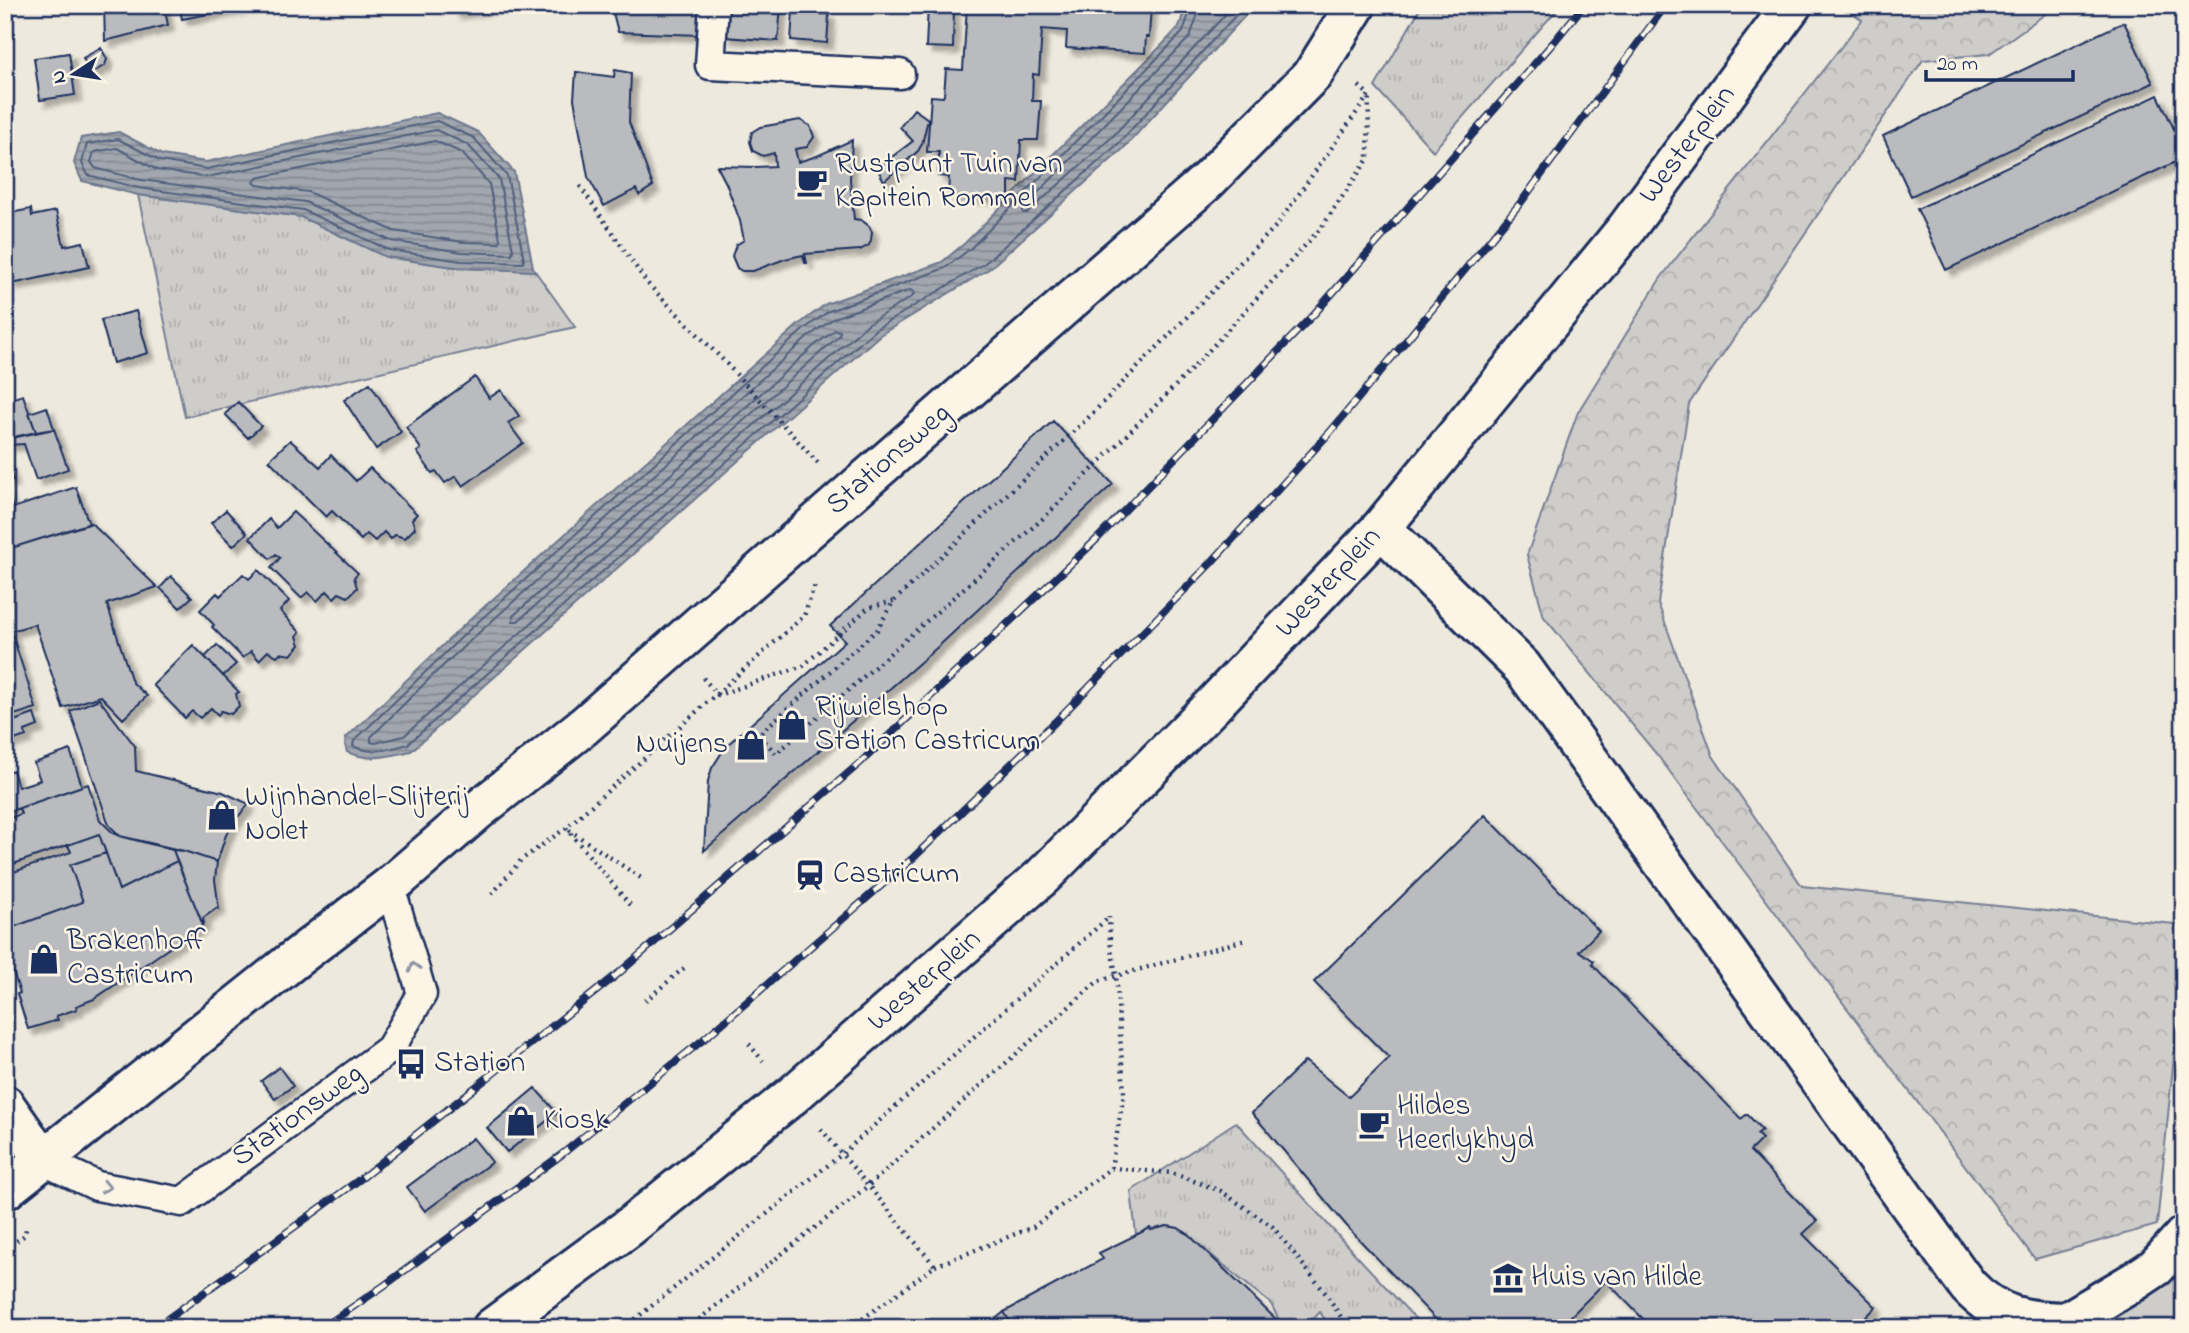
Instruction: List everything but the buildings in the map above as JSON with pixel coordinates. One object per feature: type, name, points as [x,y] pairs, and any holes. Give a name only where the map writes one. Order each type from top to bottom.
[{"type":"street","name":"Stationsweg","points":[[5,1190],[390,886],[676,647],[1206,182],[1312,74],[1356,5]]},
{"type":"street","name":"Westerplein","points":[[492,1328],[628,1228],[793,1095],[1043,876],[1213,705],[1381,528],[1626,229],[1792,5]]},
{"type":"street","points":[[1381,528],[1522,667],[1968,1286],[1982,1301],[2022,1319],[2061,1325],[2156,1267],[2184,1236]]},
{"type":"street","points":[[5,1105],[44,1161]]},
{"type":"lane","points":[[714,5],[710,65],[900,74]]},
{"type":"lane","name":"Stationsweg","points":[[44,1161],[97,1186],[182,1202],[390,1049],[422,994],[390,886]]},
{"type":"path","points":[[1324,56],[1369,95],[1368,159],[1321,228],[1191,370],[1048,514],[776,754],[759,734],[877,630],[895,600],[1089,417],[1277,225],[1369,95]]},
{"type":"path","points":[[580,186],[647,283],[799,441]]},
{"type":"path","points":[[492,894],[521,860],[566,828],[804,616],[817,580]]},
{"type":"path","points":[[718,695],[803,666],[869,608],[895,600]]},
{"type":"path","points":[[676,647],[718,695]]},
{"type":"path","points":[[566,828],[641,878]]},
{"type":"path","points":[[566,828],[631,906]]},
{"type":"path","points":[[624,1328],[842,1154],[1109,917],[1124,1093],[1111,1168]]},
{"type":"path","points":[[688,1328],[868,1186],[1098,981],[1245,940]]},
{"type":"path","points":[[645,1001],[684,968]]},
{"type":"path","points":[[793,1095],[934,1266]]},
{"type":"path","points":[[850,1328],[934,1266],[1033,1227],[1111,1168],[1172,1173],[1222,1191],[1273,1227],[1327,1295],[1348,1328]]},
{"type":"green space","points":[[1422,5],[1561,5],[1433,151],[1375,87]]},
{"type":"green space","points":[[1843,5],[2058,5],[1989,54],[1923,60],[1689,404],[1658,603],[1713,756],[1802,886],[2184,925],[2184,956],[2157,1225],[2035,1259],[1658,756],[1544,617],[1527,555],[1578,412],[1660,279],[1862,20]]},
{"type":"green space","points":[[138,195],[301,217],[386,257],[461,268],[535,271],[575,327],[185,417]]},
{"type":"green space","points":[[1236,1122],[1424,1328],[1330,1328],[1320,1312],[1305,1328],[1283,1328],[1271,1304],[1178,1228],[1167,1226],[1136,1234],[1131,1191]]},
{"type":"green space","points":[[2184,1271],[2184,1328],[2097,1328]]},
{"type":"water","points":[[1186,5],[1255,5],[1123,149],[989,269],[880,335],[411,751],[371,757],[347,752],[346,738],[464,625],[798,325],[826,304],[942,262],[965,243],[1179,27]]},
{"type":"water","points":[[437,113],[478,132],[514,172],[535,271],[461,268],[386,257],[301,217],[138,195],[82,181],[74,163],[81,138],[119,132],[162,155],[206,162]]},
{"type":"railway","points":[[155,1328],[363,1177],[619,973],[861,762],[1096,540],[1314,314],[1584,5]]},
{"type":"railway","points":[[322,1328],[385,1285],[561,1155],[704,1039],[913,858],[1055,722],[1210,564],[1331,431],[1522,201],[1666,5]]},
{"type":"place","name":"Rustpunt Tuin van Kapitein Rommel","points":[[812,182]]},
{"type":"place","name":"Rijwielshop Station Castricum","points":[[792,725]]},
{"type":"place","name":"Nuijens","points":[[751,745]]},
{"type":"place","name":"Wijnhandel-Slijterij Nolet","points":[[222,815]]},
{"type":"place","name":"Castricum","points":[[810,875]]},
{"type":"place","name":"Brakenhoff Castricum","points":[[44,959]]},
{"type":"place","name":"Station","points":[[411,1064]]},
{"type":"place","name":"Kiosk","points":[[521,1121]]},
{"type":"place","name":"Hildes Heerlykhyd","points":[[1374,1124]]},
{"type":"place","name":"Huis van Hilde","points":[[1508,1278]]}]
